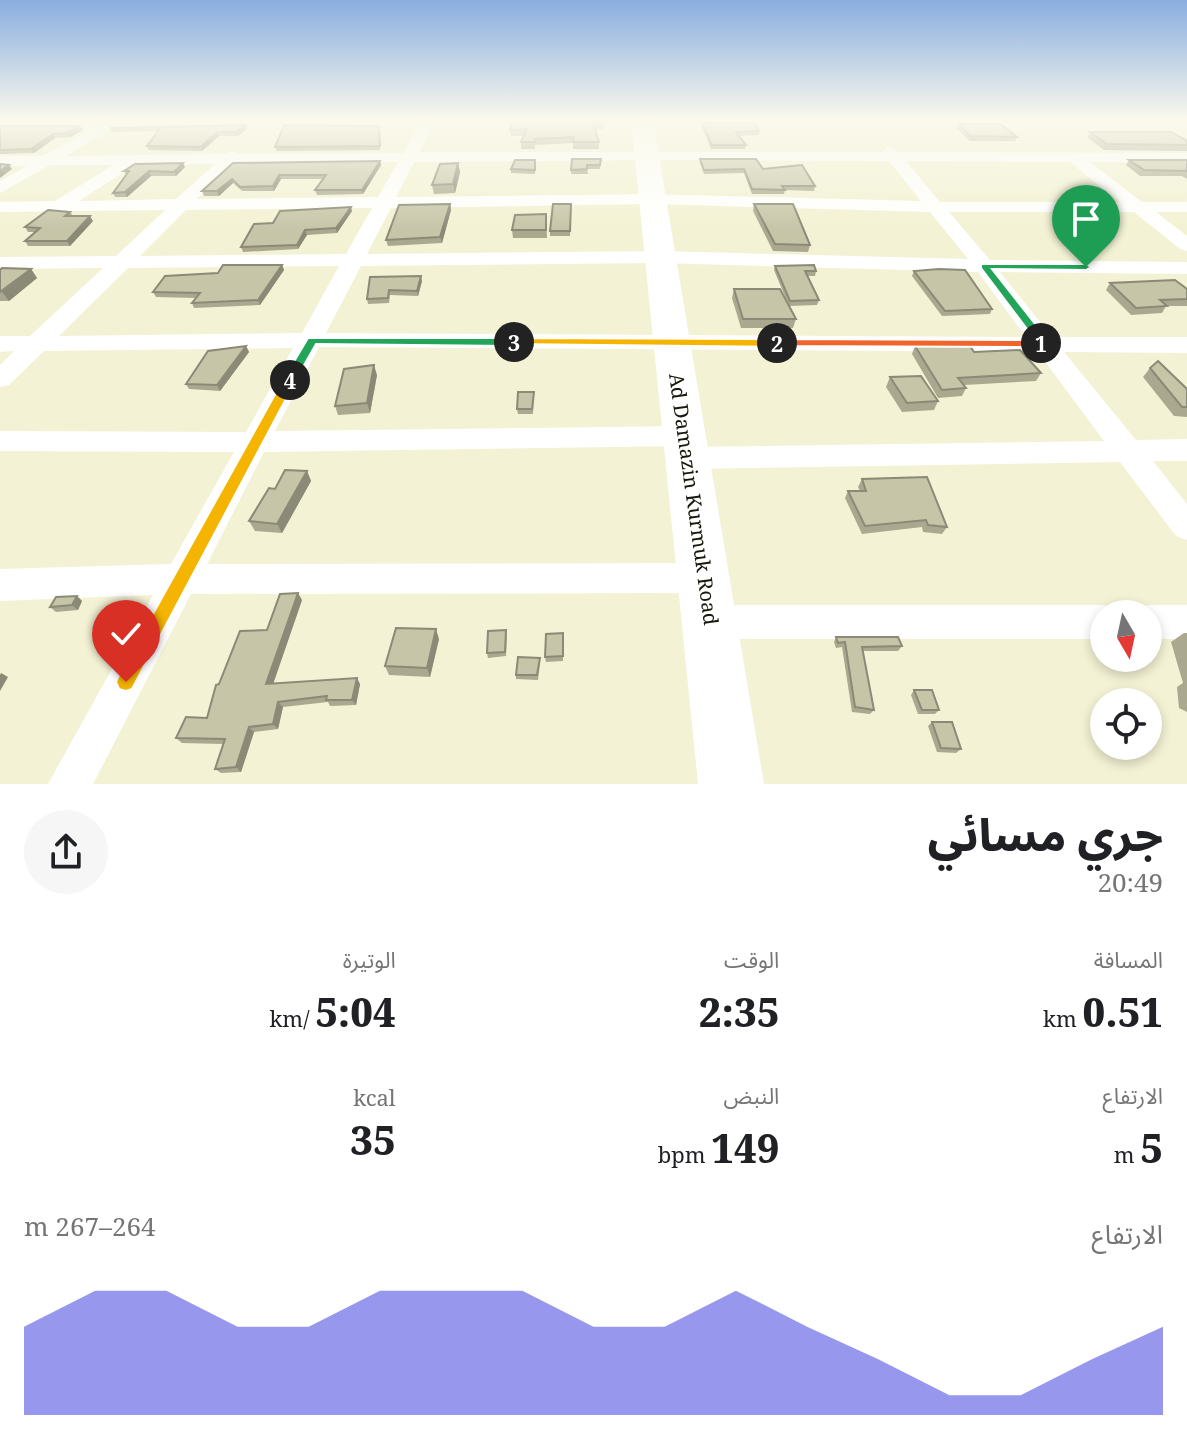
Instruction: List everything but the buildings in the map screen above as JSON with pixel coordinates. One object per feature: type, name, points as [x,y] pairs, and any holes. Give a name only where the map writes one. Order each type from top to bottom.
[{"type":"highway","name":"Ad Damazin Kurmuk Road","points":[[647,157],[731,784]]},
{"type":"street","points":[[0,188],[53,157]]},
{"type":"street","points":[[59,206],[137,157]]},
{"type":"street","points":[[0,379],[177,206],[233,157]]},
{"type":"street","points":[[70,784],[408,157]]},
{"type":"street","points":[[0,161],[228,161],[412,157]]},
{"type":"street","points":[[881,157],[1187,158]]},
{"type":"street","points":[[1073,157],[1187,245]]},
{"type":"street","points":[[895,158],[984,266],[1187,527]]},
{"type":"street","points":[[0,207],[653,199],[936,207],[1187,207]]},
{"type":"street","points":[[0,263],[659,257],[1187,268]]},
{"type":"street","points":[[0,344],[312,340],[1187,345]]},
{"type":"street","points":[[0,441],[1187,450]]},
{"type":"street","points":[[0,585],[181,579],[705,578]]},
{"type":"street","points":[[711,622],[1090,622]]},
{"type":"street","points":[[1162,622],[1187,622]]},
{"type":"route","points":[[126,682],[312,340],[1044,343],[984,266],[1086,267]]}]
